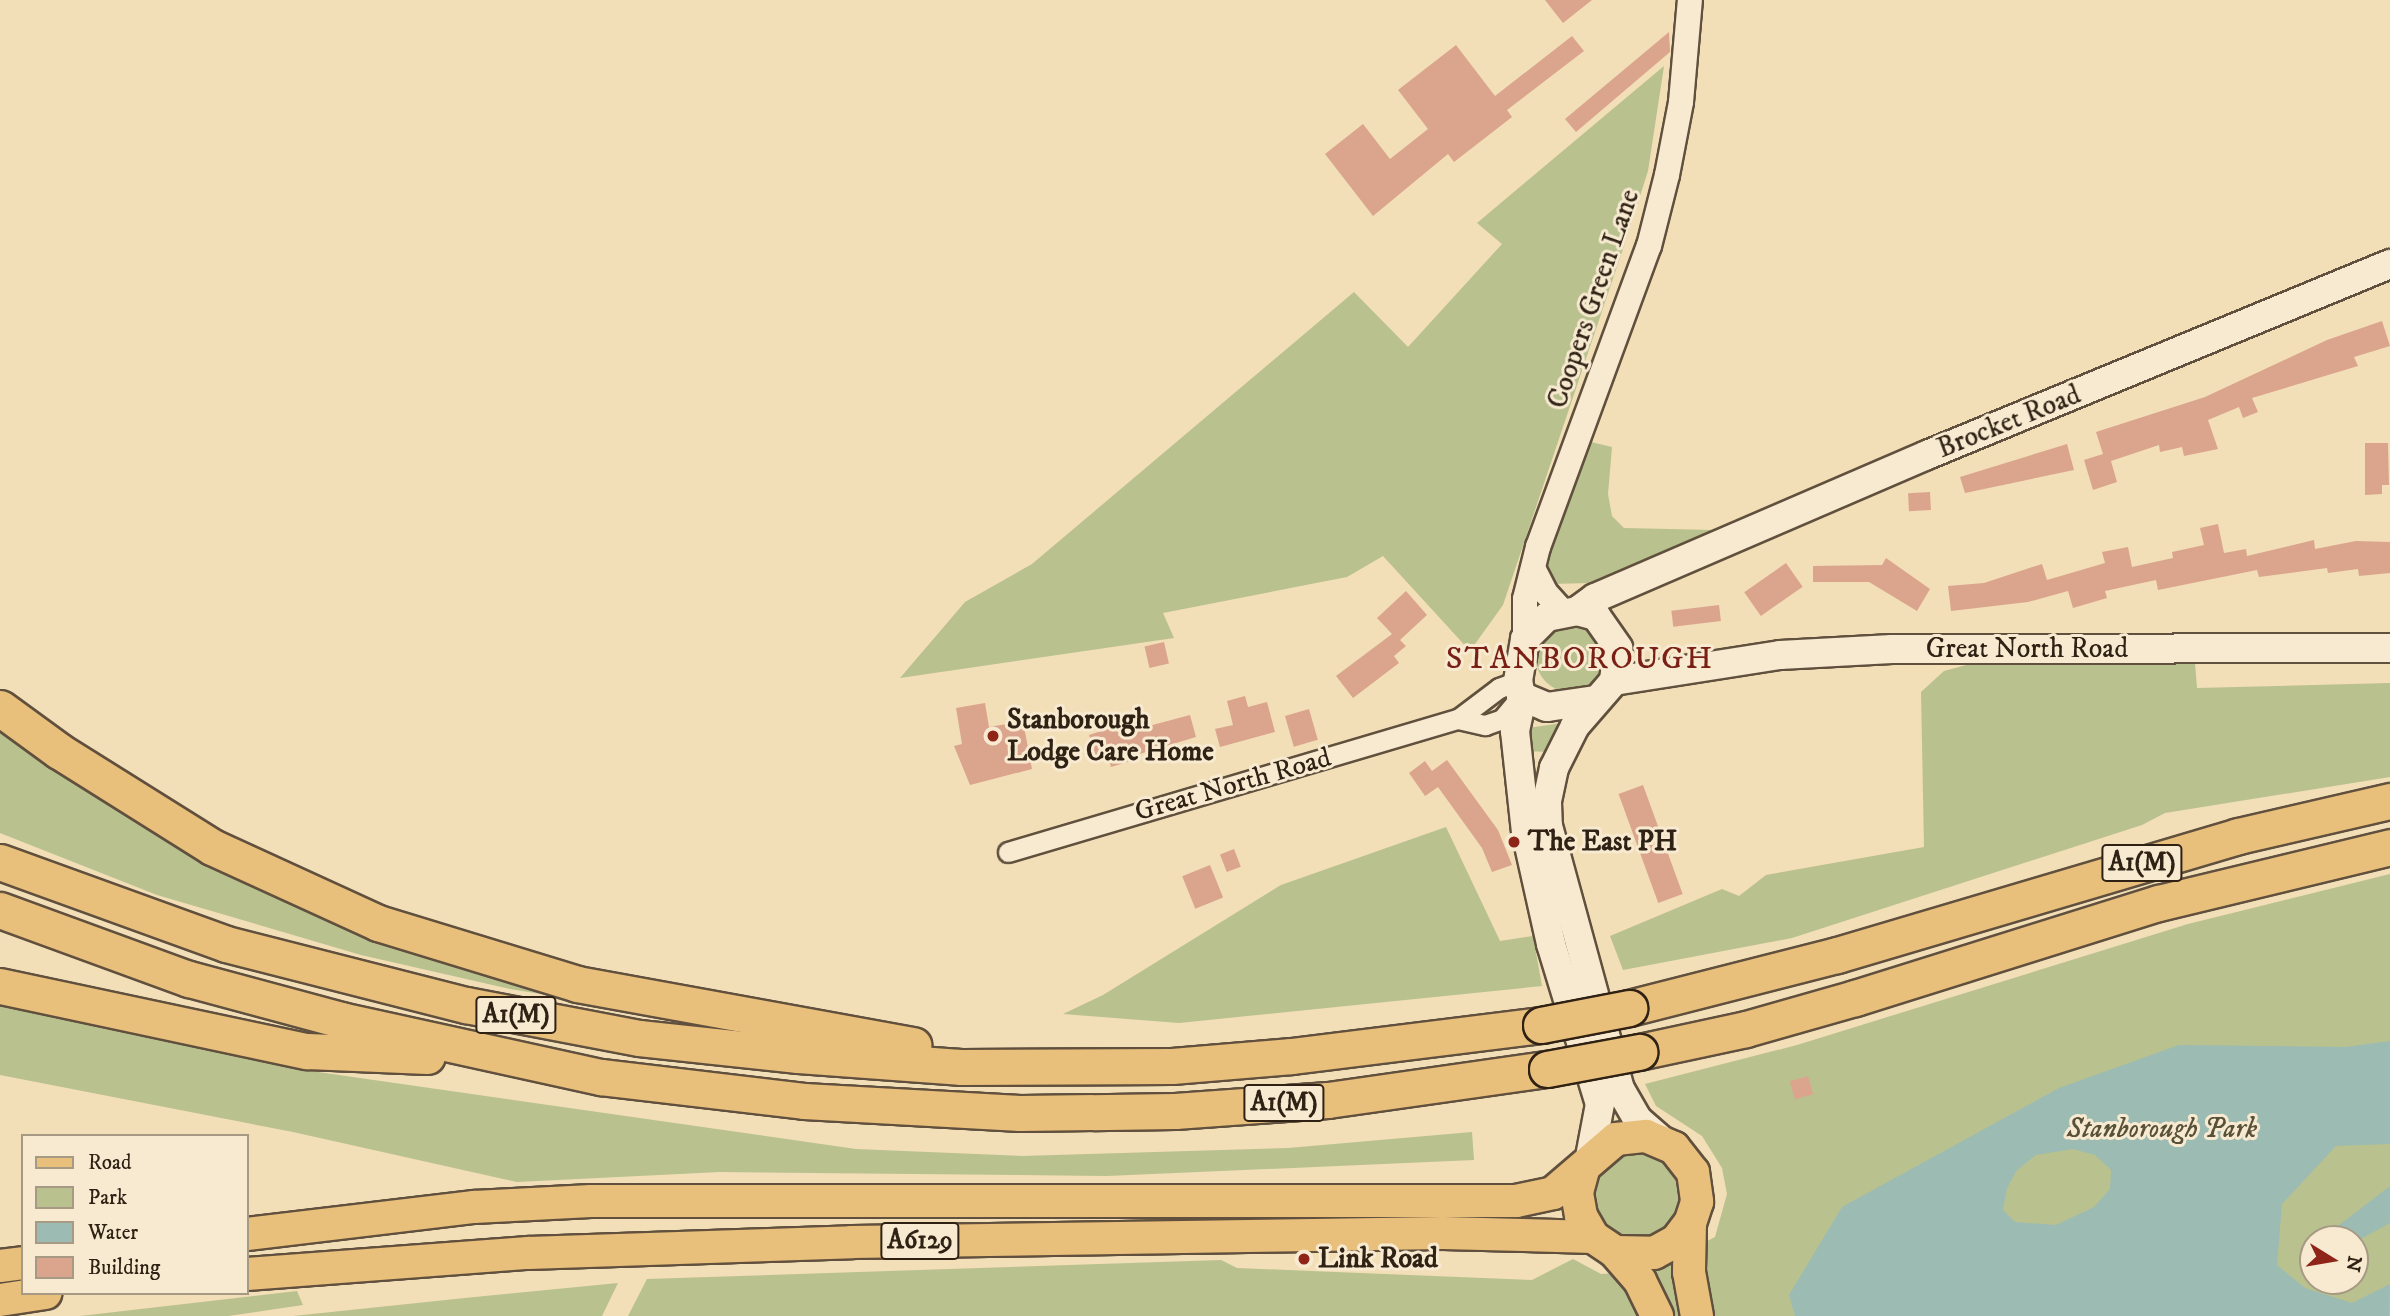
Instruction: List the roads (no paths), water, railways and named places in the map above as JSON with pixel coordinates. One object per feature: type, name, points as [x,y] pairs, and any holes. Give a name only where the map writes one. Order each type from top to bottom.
[{"type":"highway","name":"A1(M)","points":[[0,708],[92,773],[212,847],[377,923],[577,984],[1051,1068]]},
{"type":"highway","name":"A1(M)","points":[[0,862],[226,944],[538,1020],[639,1038],[881,1063],[1051,1068],[1172,1066],[1292,1056],[1541,1025],[1629,1009],[1824,959],[2238,836],[2390,801]]},
{"type":"highway","name":"A1(M)","points":[[0,910],[202,982],[292,1009],[511,1060],[697,1090],[1020,1113],[1175,1111],[1328,1100],[1546,1069],[1639,1052],[1831,1004],[2159,903],[2390,847]]},
{"type":"highway","name":"A1(M)","points":[[0,986],[307,1051],[511,1060]]},
{"type":"main road","name":"Brocket Road","points":[[1570,611],[1927,455],[2390,264]]},
{"type":"main road","points":[[1630,586],[1619,600],[1604,690],[1575,726],[1553,768],[1548,826],[1620,1089],[1637,1119],[1685,1159],[1693,1172],[1697,1202],[1690,1223],[1689,1272],[1697,1316]]},
{"type":"main road","points":[[1657,1316],[1640,1281],[1581,1216],[1577,1193],[1587,1164],[1600,1104],[1551,944],[1526,832],[1515,731],[1525,639],[1547,617],[1570,611],[1596,616],[1614,639],[1664,670]]},
{"type":"main road","name":"Great North Road","points":[[1604,690],[1664,670],[1780,655],[1892,649],[2390,648]]},
{"type":"main road","points":[[1521,692],[1547,707],[1604,690]]},
{"type":"main road","points":[[1587,1164],[1623,1138],[1661,1140]]},
{"type":"main road","name":"A6129","points":[[248,1234],[474,1207],[591,1200],[1516,1201],[1553,1193],[1587,1164]]},
{"type":"main road","points":[[1604,1244],[1654,1253],[1677,1240],[1690,1223]]},
{"type":"main road","name":"A6129","points":[[248,1274],[528,1253],[838,1243],[1443,1233],[1604,1244]]},
{"type":"main road","points":[[0,1266],[21,1263]]},
{"type":"main road","points":[[0,1300],[32,1295]]},
{"type":"street","name":"Coopers Green Lane","points":[[1525,639],[1525,599],[1547,517],[1649,246],[1681,102],[1690,0]]},
{"type":"street","points":[[1534,570],[1545,592],[1570,611]]},
{"type":"street","name":"Great North Road","points":[[1008,852],[1458,719],[1500,688],[1521,692],[1502,719],[1479,726],[1458,719]]},
{"type":"water","points":[[2390,1041],[2390,1144],[2336,1146],[2282,1204],[2277,1265],[2299,1283],[2299,1295],[2327,1295],[2352,1303],[2390,1284],[2389,1316],[1795,1316],[1789,1295],[1842,1207],[2059,1088],[2179,1045],[2345,1047]],"holes":[[[2073,1149],[2095,1155],[2111,1170],[2110,1189],[2094,1207],[2056,1225],[2015,1222],[2003,1210],[2007,1188],[2017,1170],[2036,1155]]]},
{"type":"water","points":[[2390,1186],[2390,1223],[2369,1234],[2369,1225],[2339,1225]]},
{"type":"place","name":"Stanborough Lodge Care Home","points":[[993,736]]},
{"type":"place","name":"The East PH","points":[[1514,842]]},
{"type":"place","name":"Link Road","points":[[1304,1259]]},
{"type":"district","name":"STANBOROUGH","points":[[1580,659]]},
{"type":"park label","name":"Stanborough Park","points":[[2162,1129]]}]
